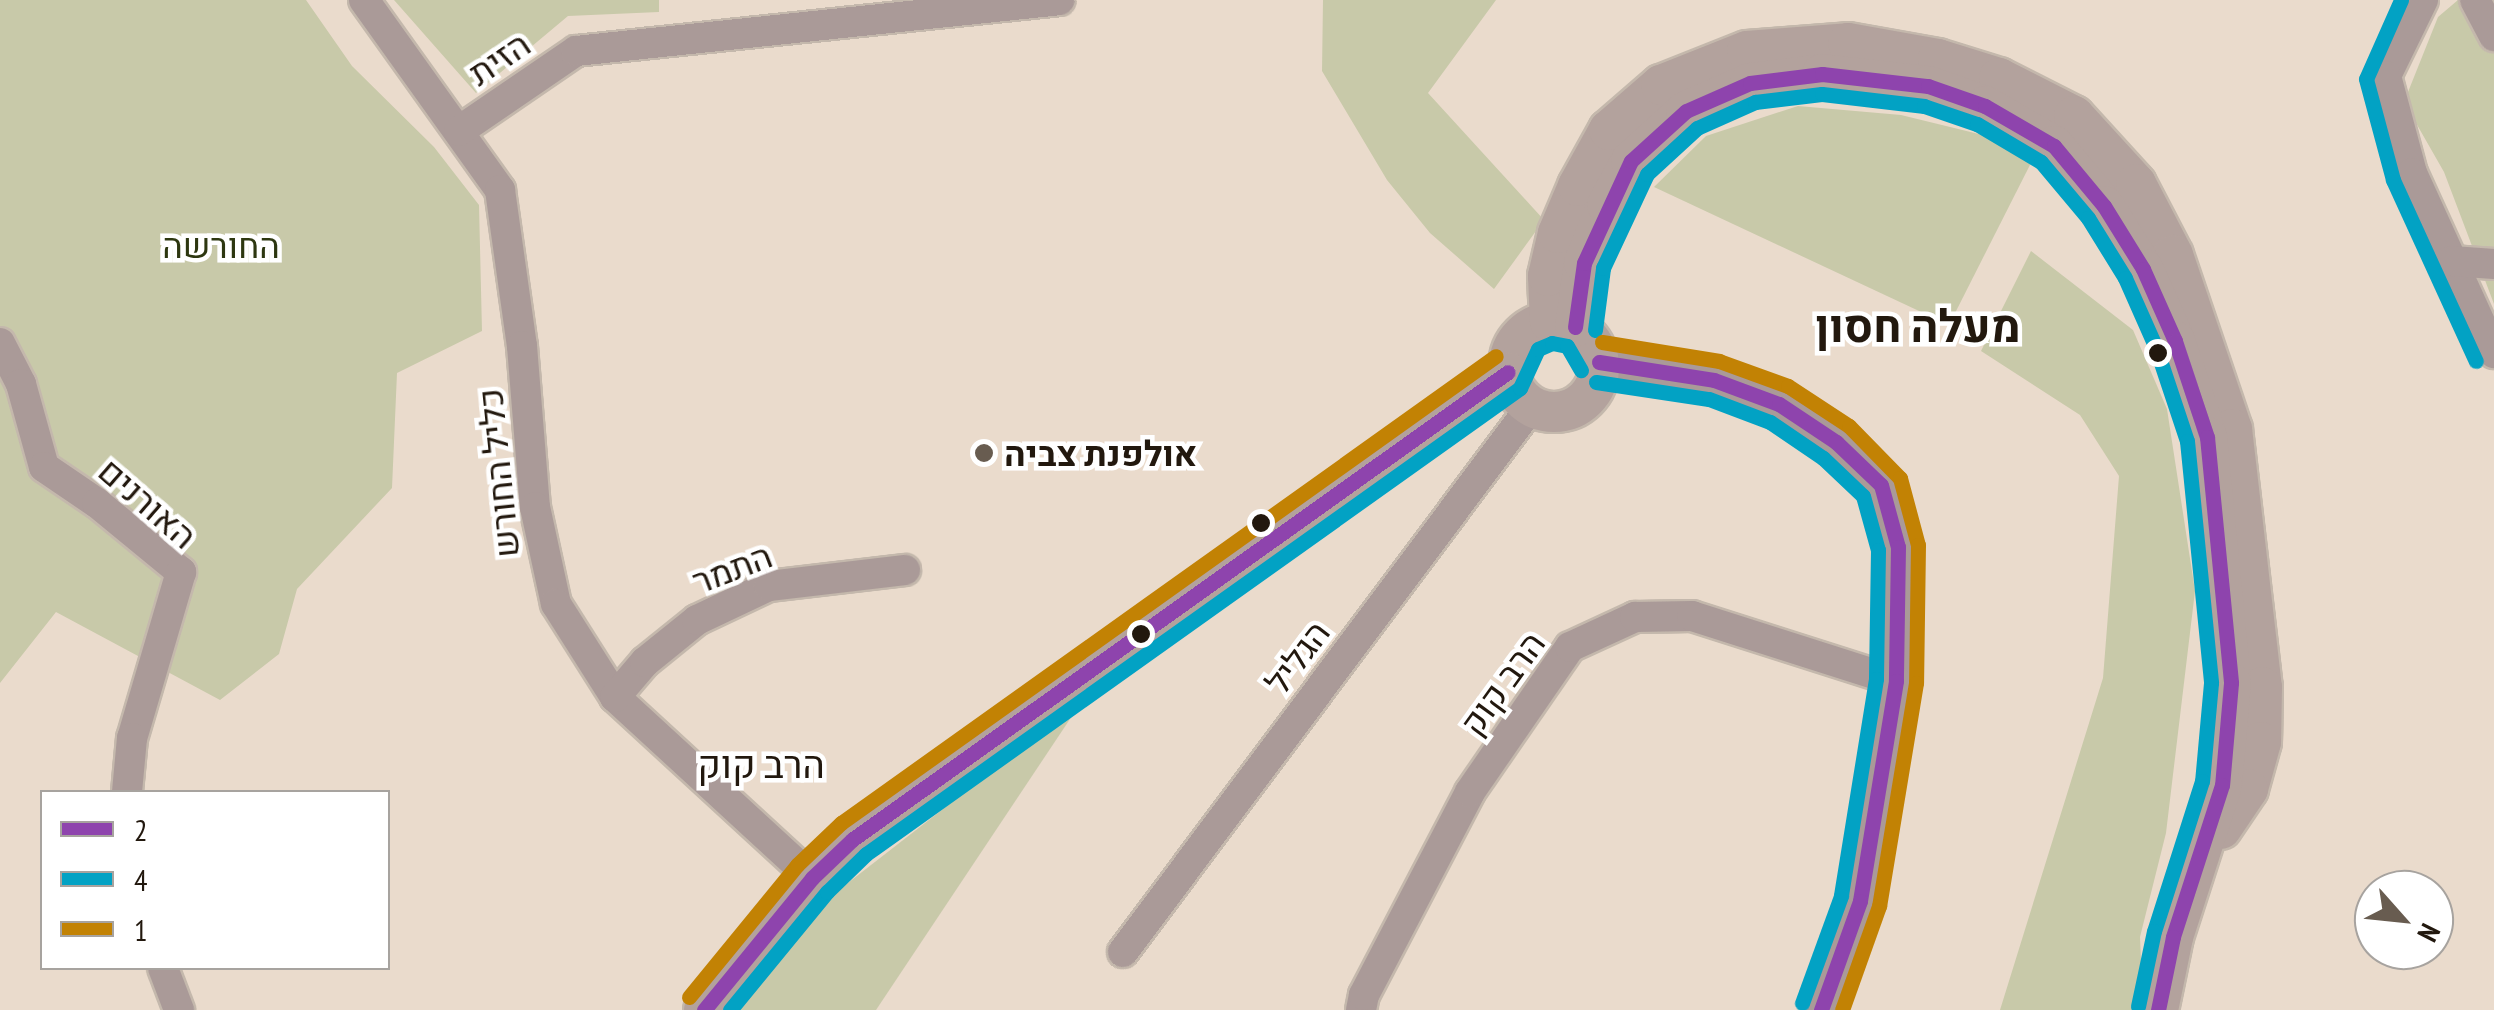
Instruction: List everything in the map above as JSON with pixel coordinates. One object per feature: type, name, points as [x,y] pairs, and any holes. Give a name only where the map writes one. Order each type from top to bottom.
[{"type":"street","name":"כליל החורש","points":[[364,0],[500,190],[522,346],[544,564],[556,604],[614,697],[812,878]]},
{"type":"street","name":"הזית","points":[[459,131],[576,51],[1059,0]]},
{"type":"street","points":[[2424,0],[2386,76],[2412,173],[2494,353]]},
{"type":"street","points":[[2475,0],[2494,36]]},
{"type":"street","points":[[1562,324],[1536,325],[1514,344],[1508,372],[1512,386],[1530,407],[1558,412],[1584,401],[1594,390],[1599,362],[1595,348],[1562,324],[1548,276],[1558,233],[1609,130],[1661,85],[1746,51],[1848,43],[1938,60],[2000,78],[2074,116],[2136,184],[2173,255],[2232,429],[2262,687],[2261,742],[2248,788],[2201,856],[2173,937],[2158,1010]]},
{"type":"street","points":[[2452,261],[2494,264]]},
{"type":"street","name":"האורנים","points":[[0,343],[20,384],[44,467],[97,503],[181,572],[132,738],[128,790]]},
{"type":"street","points":[[1599,362],[1714,380],[1779,404],[1836,442],[1881,485],[1898,547],[1896,680],[1860,901],[1821,1010]]},
{"type":"street","points":[[704,1010],[812,878],[852,839],[1508,372]]},
{"type":"street","name":"הגליל","points":[[1123,952],[1530,407]]},
{"type":"street","name":"התמר","points":[[614,697],[644,662],[697,620],[769,586],[904,570]]},
{"type":"street","name":"הרב קוק","points":[[1361,1010],[1364,996],[1470,792],[1570,648],[1635,616],[1692,616],[1896,680]]},
{"type":"street","points":[[164,970],[179,1010]]},
{"type":"green space","name":"החורשה","points":[[0,0],[306,0],[352,66],[434,147],[479,205],[482,331],[397,373],[392,488],[297,589],[279,654],[220,700],[56,612],[0,683]]},
{"type":"green space","points":[[394,0],[659,0],[659,12],[568,16],[476,93]]},
{"type":"green space","points":[[1323,0],[1496,0],[1428,93],[1544,220],[1494,289],[1430,233],[1387,180],[1322,71]]},
{"type":"green space","points":[[2458,0],[2494,0],[2494,304],[2444,172],[2404,102],[2438,17]]},
{"type":"green space","points":[[1798,106],[1901,115],[1991,137],[2035,155],[1949,325],[1654,187],[1706,136]]},
{"type":"green space","points":[[2031,251],[2133,330],[2167,409],[2195,591],[2166,833],[2140,937],[2143,1010],[2000,1010],[2103,678],[2119,476],[2080,415],[1981,351]]},
{"type":"green space","points":[[1082,701],[876,1010],[735,1010],[817,907]]},
{"type":"transit line","name":"4","points":[[2401,0],[2366,79],[2393,180],[2476,361]]},
{"type":"transit line","name":"2","points":[[1575,327],[1584,263],[1631,161],[1686,111],[1750,83],[1822,74],[1928,86],[1985,106],[2054,146],[2104,206],[2143,269],[2175,341],[2207,437],[2231,683],[2222,785],[2173,937],[2158,1010]]},
{"type":"transit line","name":"4","points":[[1595,330],[1603,268],[1647,174],[1697,128],[1755,102],[1822,94],[1924,106],[1977,124],[2041,162],[2088,218],[2125,278],[2156,348],[2187,441],[2211,683],[2202,781],[2154,931],[2138,1006]]},
{"type":"transit line","name":"1","points":[[1602,342],[1719,361],[1788,386],[1849,426],[1900,478],[1918,545],[1916,683],[1879,906],[1842,1010]]},
{"type":"transit line","name":"4","points":[[730,1010],[827,892],[866,854],[1520,388],[1538,349],[1552,343],[1567,346],[1581,370]]},
{"type":"transit line","name":"1","points":[[689,997],[797,865],[841,823],[1496,356]]},
{"type":"transit line","name":"2","points":[[1599,362],[1714,380],[1779,404],[1836,442],[1881,485],[1898,547],[1896,681],[1860,901],[1821,1010]]},
{"type":"transit line","name":"2","points":[[704,1010],[812,878],[853,839],[1508,372]]},
{"type":"transit line","name":"4","points":[[1596,382],[1709,399],[1770,422],[1823,458],[1863,496],[1878,550],[1876,679],[1841,896],[1802,1003]]},
{"type":"place","name":"אולפנת צביה","points":[[984,453]]},
{"type":"district","name":"מעלה חסון","points":[[1918,326]]},
{"type":"district","name":"הרב קוק","points":[[761,764]]}]
